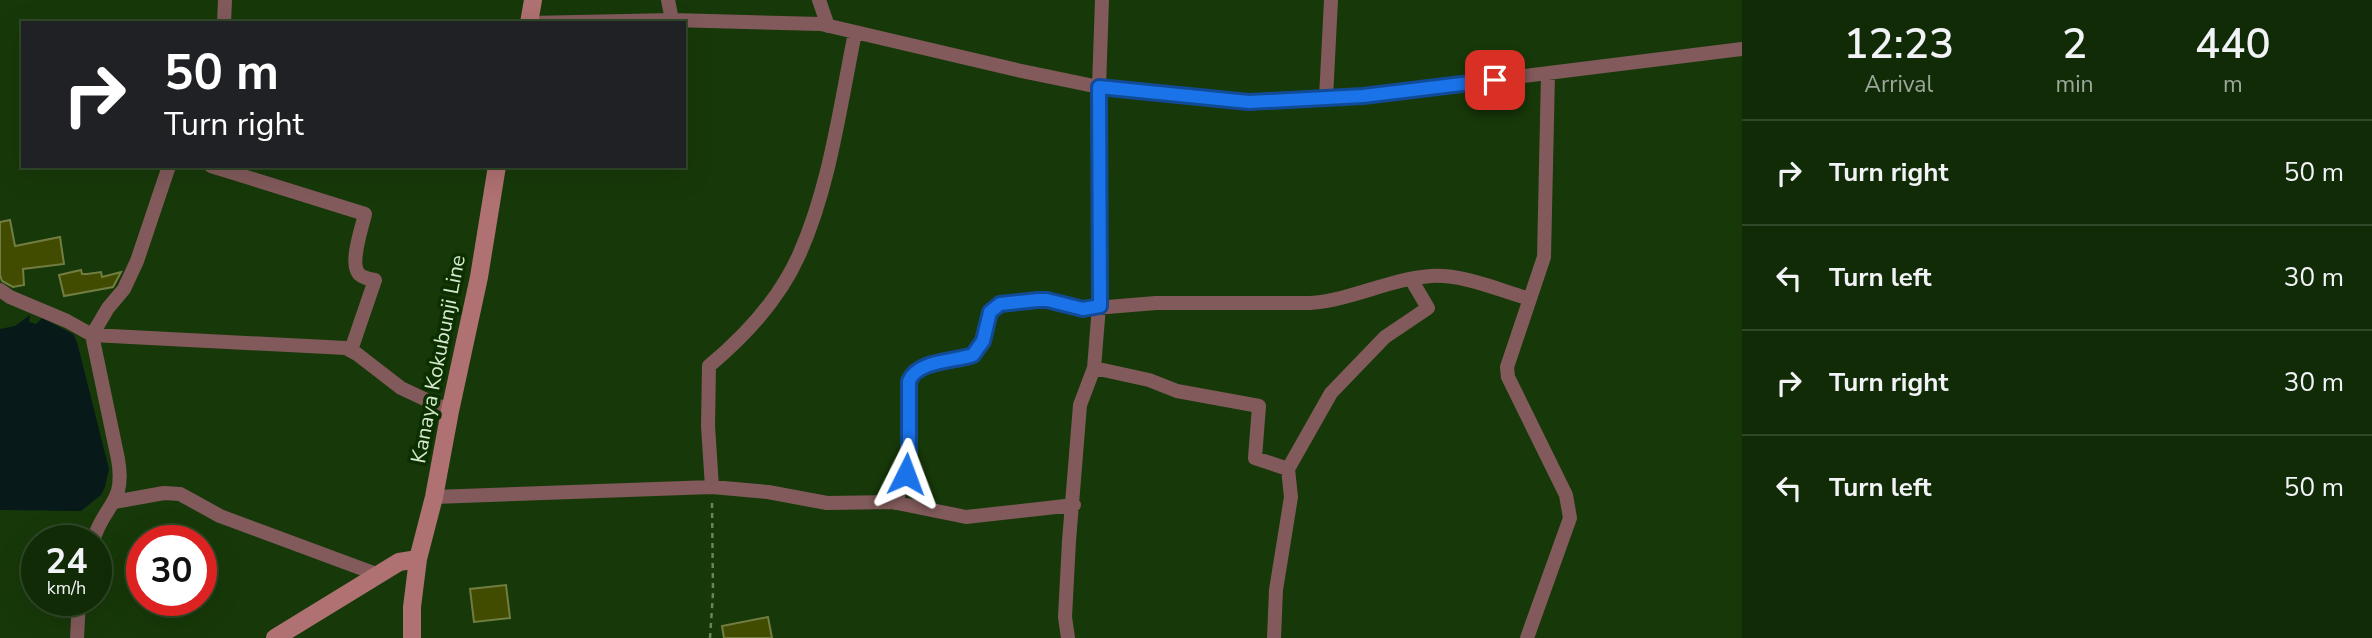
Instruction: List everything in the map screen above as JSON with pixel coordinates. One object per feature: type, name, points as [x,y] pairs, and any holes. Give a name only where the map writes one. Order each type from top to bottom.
[{"type":"main road","points":[[529,21],[533,0]]},
{"type":"main road","name":"Kanaya Kokubunji Line","points":[[412,638],[412,607],[418,559],[434,497],[479,277],[497,168]]},
{"type":"main road","points":[[275,638],[399,562],[418,559]]},
{"type":"street","points":[[224,21],[225,0]]},
{"type":"street","points":[[668,0],[672,20]]},
{"type":"street","points":[[819,0],[828,26]]},
{"type":"street","points":[[1068,638],[1065,617],[1080,405],[1094,369],[1100,306],[1099,87],[1102,0]]},
{"type":"street","points":[[1326,98],[1332,0]]},
{"type":"street","points":[[624,21],[672,20],[828,26],[1099,87],[1249,102],[1326,98],[1548,74],[1742,49]]},
{"type":"street","points":[[712,487],[708,426],[709,366],[750,327],[799,257],[822,189],[855,33]]},
{"type":"street","points":[[1527,638],[1570,518],[1566,495],[1508,377],[1507,367],[1544,257],[1548,74]]},
{"type":"street","points":[[98,525],[114,502],[120,485],[120,467],[92,335],[129,280],[168,168]]},
{"type":"street","points":[[217,168],[365,214],[356,254],[356,268],[364,277],[375,280],[351,350]]},
{"type":"street","points":[[896,503],[909,462],[909,381],[915,372],[931,365],[973,355],[983,341],[990,312],[1000,304],[1047,300],[1083,309],[1156,303],[1330,302],[1411,279],[1452,277],[1530,299]]},
{"type":"street","points":[[1274,638],[1276,590],[1291,497],[1288,469],[1331,393],[1385,337],[1428,308],[1411,279]]},
{"type":"street","points":[[0,290],[92,335],[338,346],[351,350],[401,388],[450,411]]},
{"type":"street","points":[[1094,369],[1149,380],[1177,391],[1259,406],[1255,458],[1288,469]]},
{"type":"street","points":[[434,497],[712,487],[768,492],[827,503],[896,503],[966,517],[1073,505]]},
{"type":"street","points":[[114,502],[164,493],[180,494],[220,516],[379,575]]},
{"type":"street","points":[[77,638],[78,616]]},
{"type":"path","points":[[710,638],[713,593],[712,487]]},
{"type":"shaded area","points":[[30,315],[29,322],[36,324],[42,318],[73,334],[77,342],[109,469],[101,495],[81,511],[0,510],[0,329],[15,326]]},
{"type":"building","points":[[10,220],[15,246],[60,237],[64,264],[23,269],[24,285],[13,287],[2,281],[0,222]]},
{"type":"building","points":[[81,270],[82,274],[101,272],[102,277],[121,272],[113,287],[64,296],[59,275]]},
{"type":"building","points":[[506,585],[510,618],[474,622],[470,589]]},
{"type":"building","points":[[768,617],[772,638],[724,638],[722,626]]},
{"type":"route","points":[[906,474],[909,462],[909,381],[915,372],[931,365],[973,355],[983,341],[990,312],[1000,304],[1047,300],[1074,308],[1100,306],[1099,87],[1249,102],[1363,96],[1495,80]]}]
